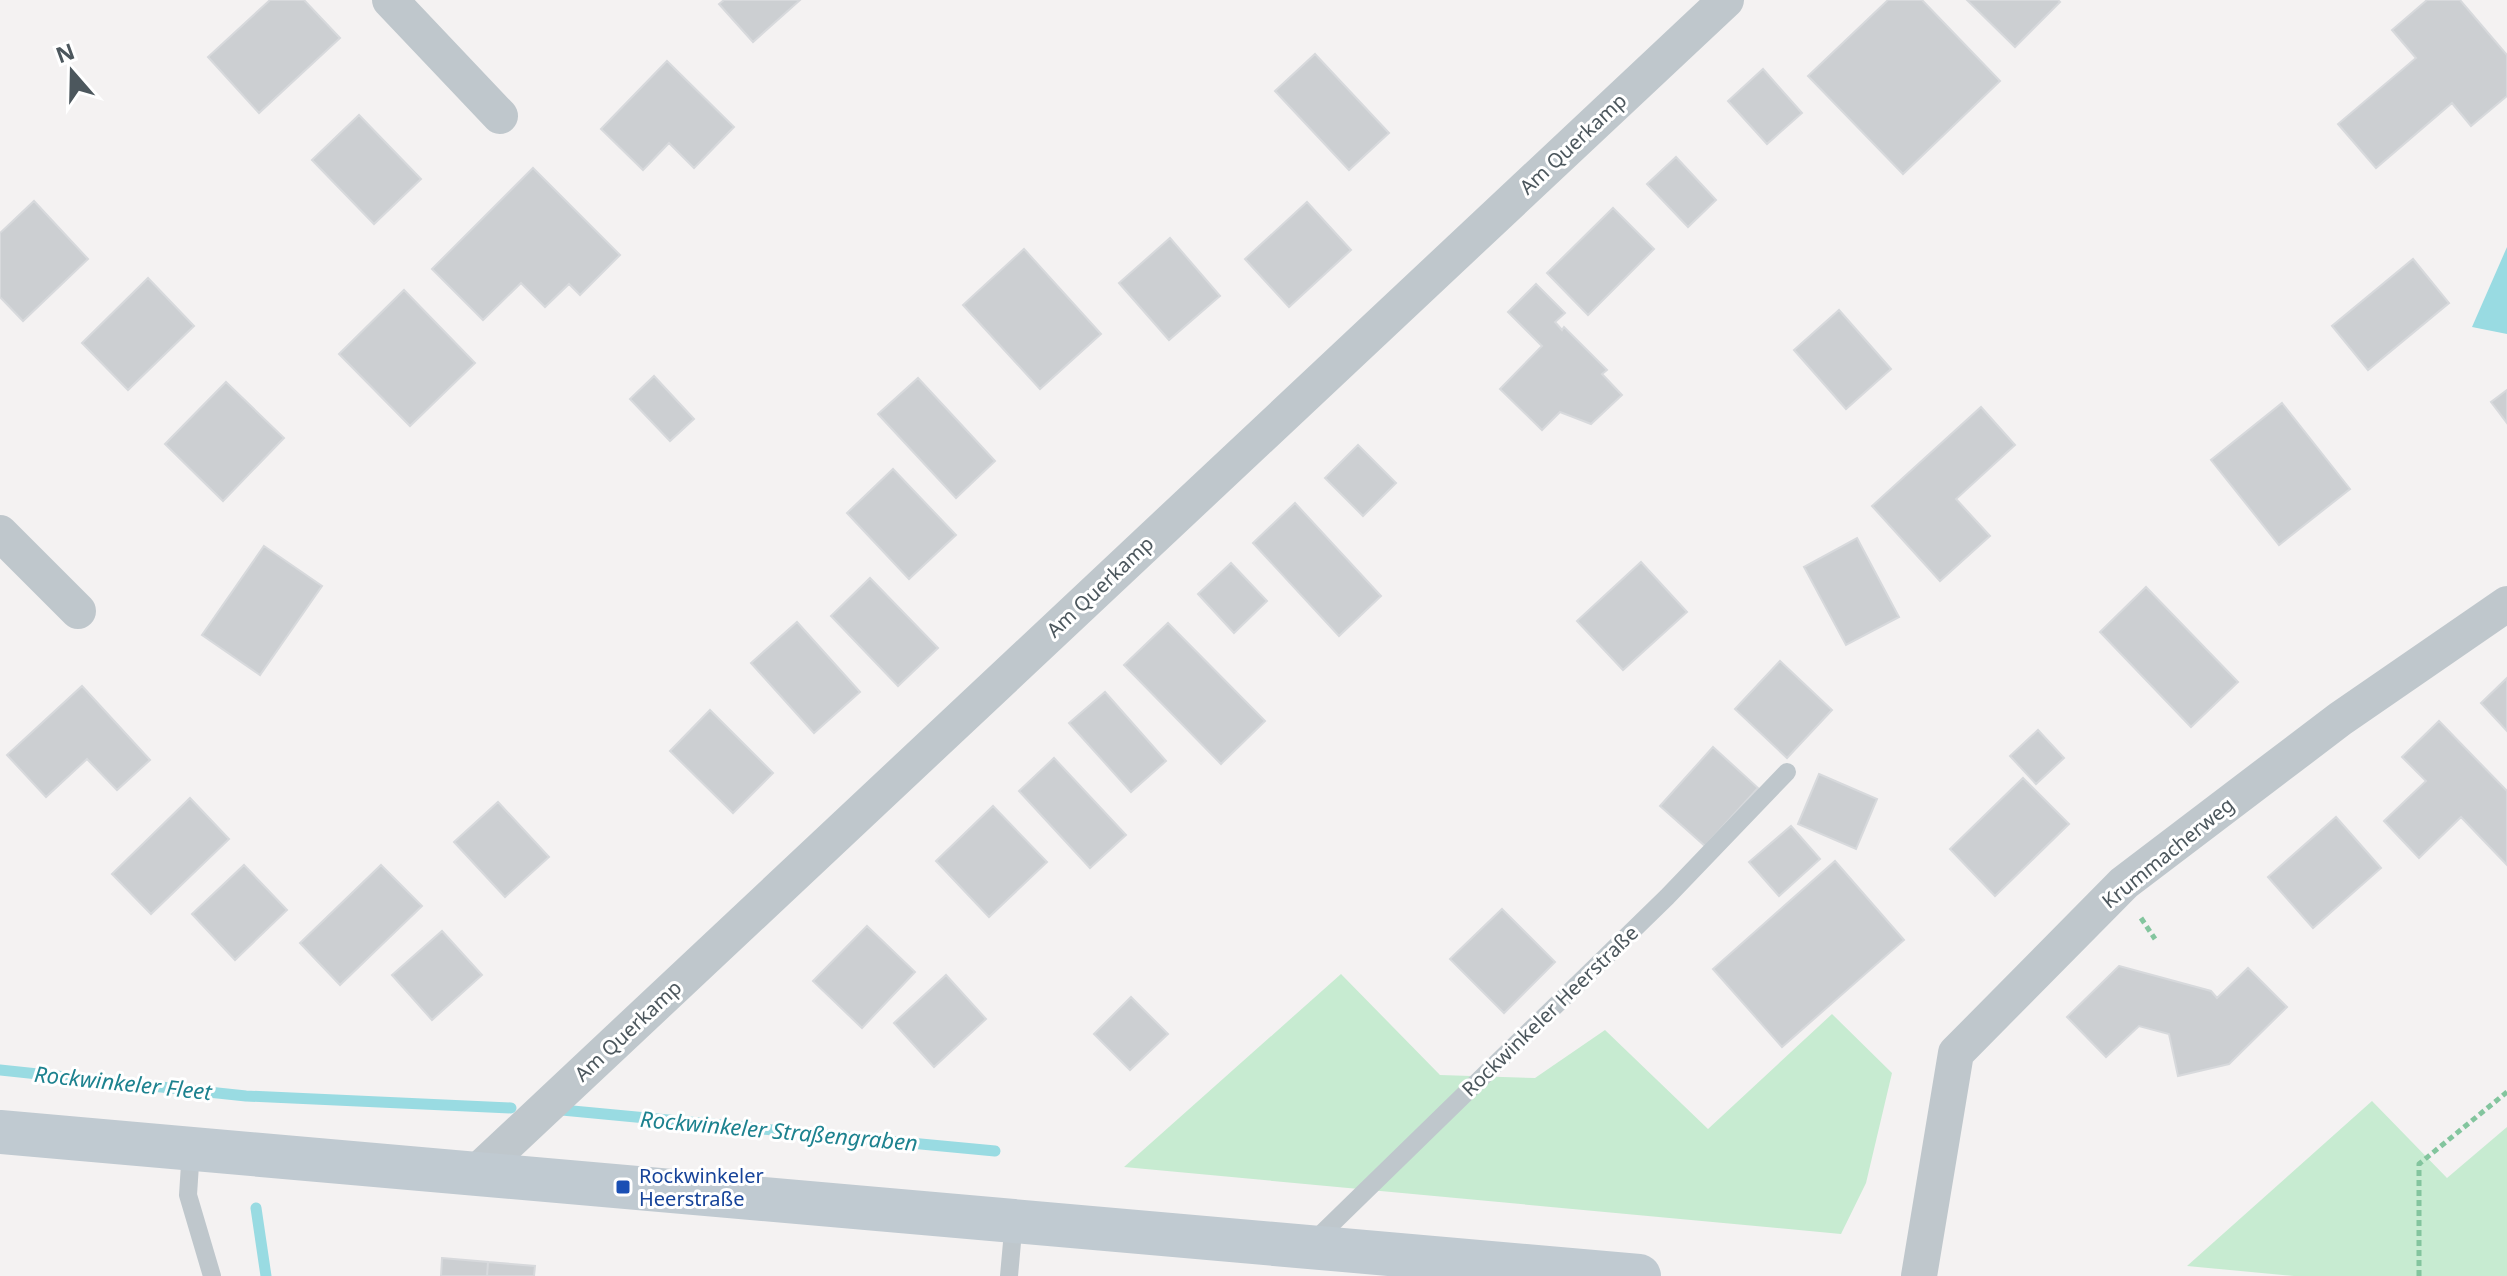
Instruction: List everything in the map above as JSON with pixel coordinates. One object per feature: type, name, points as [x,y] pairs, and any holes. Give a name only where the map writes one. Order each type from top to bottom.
[{"type":"main road","points":[[0,1132],[1639,1276]]},
{"type":"street","points":[[390,0],[500,116]]},
{"type":"street","name":"Am Querkamp","points":[[474,1175],[1726,0]]},
{"type":"street","points":[[0,533],[78,611]]},
{"type":"street","name":"Krummacherweg","points":[[1919,1276],[1956,1053],[2124,883],[2340,719],[2507,604]]},
{"type":"lane","name":"Rockwinkeler Heerstraße","points":[[1309,1246],[1667,897],[1787,772]]},
{"type":"lane","points":[[191,1149],[188,1195],[212,1276]]},
{"type":"lane","points":[[1009,1276],[1014,1220]]},
{"type":"path","points":[[2419,1276],[2419,1164],[2507,1092]]},
{"type":"green space","points":[[1341,974],[1440,1075],[1535,1078],[1605,1030],[1708,1129],[1832,1014],[1892,1073],[1866,1183],[1841,1234],[1124,1167]]},
{"type":"green space","points":[[2372,1101],[2447,1178],[2507,1127],[2507,1276],[2294,1276],[2187,1266]]},
{"type":"water","points":[[2507,247],[2507,334],[2472,327]]},
{"type":"building","points":[[270,0],[304,0],[340,38],[259,113],[208,57]]},
{"type":"building","points":[[724,0],[800,0],[753,42],[719,4]]},
{"type":"building","points":[[1888,0],[1922,0],[2000,81],[1903,174],[1808,76]]},
{"type":"building","points":[[1967,0],[2058,0],[2060,2],[2015,47]]},
{"type":"building","points":[[2427,0],[2460,0],[2507,55],[2507,96],[2471,126],[2452,103],[2376,168],[2338,124],[2416,58],[2392,30]]},
{"type":"building","points":[[1315,54],[1389,133],[1349,170],[1275,91]]},
{"type":"building","points":[[667,61],[734,127],[694,168],[669,143],[643,170],[601,129]]},
{"type":"building","points":[[1763,69],[1802,113],[1767,144],[1728,101]]},
{"type":"building","points":[[359,115],[421,179],[374,224],[312,160]]},
{"type":"building","points":[[1676,157],[1716,200],[1688,227],[1647,184]]},
{"type":"building","points":[[533,168],[620,255],[580,295],[569,284],[545,307],[521,283],[483,320],[432,269]]},
{"type":"building","points":[[34,201],[88,259],[23,321],[0,297],[0,233]]},
{"type":"building","points":[[1307,202],[1351,250],[1289,307],[1245,259]]},
{"type":"building","points":[[1613,208],[1654,249],[1588,315],[1547,273]]},
{"type":"building","points":[[1170,238],[1220,296],[1169,340],[1119,283]]},
{"type":"building","points":[[1024,249],[1101,334],[1040,389],[963,305]]},
{"type":"building","points":[[2413,259],[2449,303],[2368,370],[2332,326]]},
{"type":"building","points":[[148,278],[194,326],[128,390],[82,343]]},
{"type":"building","points":[[1536,284],[1565,313],[1555,322],[1562,330],[1564,327],[1607,370],[1602,374],[1622,395],[1591,424],[1560,412],[1542,430],[1500,389],[1542,346],[1508,312]]},
{"type":"building","points":[[404,290],[475,363],[410,426],[339,354]]},
{"type":"building","points":[[1839,310],[1891,369],[1846,409],[1794,350]]},
{"type":"building","points":[[654,376],[694,419],[670,441],[630,399]]},
{"type":"building","points":[[918,378],[995,461],[956,498],[878,414]]},
{"type":"building","points":[[226,382],[284,438],[223,501],[165,444]]},
{"type":"building","points":[[2507,390],[2507,423],[2491,402]]},
{"type":"building","points":[[2282,403],[2350,489],[2279,545],[2211,460]]},
{"type":"building","points":[[1981,407],[2015,445],[1956,499],[1990,536],[1940,581],[1872,506]]},
{"type":"building","points":[[1358,445],[1396,483],[1363,516],[1325,478]]},
{"type":"building","points":[[893,469],[956,535],[909,579],[847,513]]},
{"type":"building","points":[[1295,503],[1381,596],[1339,636],[1253,543]]},
{"type":"building","points":[[1857,538],[1899,617],[1846,645],[1804,567]]},
{"type":"building","points":[[264,546],[322,586],[260,675],[202,635]]},
{"type":"building","points":[[1641,562],[1687,612],[1623,670],[1577,621]]},
{"type":"building","points":[[1231,563],[1267,601],[1234,633],[1198,594]]},
{"type":"building","points":[[870,578],[938,648],[898,686],[831,616]]},
{"type":"building","points":[[2146,587],[2238,682],[2191,727],[2100,632]]},
{"type":"building","points":[[797,622],[860,692],[814,733],[751,663]]},
{"type":"building","points":[[1168,623],[1265,721],[1221,764],[1124,665]]},
{"type":"building","points":[[1780,661],[1832,710],[1787,758],[1735,709]]},
{"type":"building","points":[[2507,678],[2507,731],[2481,703]]},
{"type":"building","points":[[82,686],[150,760],[117,790],[87,759],[46,797],[7,755]]},
{"type":"building","points":[[1105,692],[1166,761],[1131,792],[1069,723]]},
{"type":"building","points":[[710,710],[773,773],[733,813],[670,751]]},
{"type":"building","points":[[2439,721],[2507,791],[2507,865],[2461,817],[2419,858],[2384,821],[2426,781],[2402,757]]},
{"type":"building","points":[[2038,730],[2064,758],[2036,784],[2010,756]]},
{"type":"building","points":[[1713,747],[1758,788],[1705,846],[1660,806]]},
{"type":"building","points":[[1054,758],[1126,835],[1090,868],[1019,791]]},
{"type":"building","points":[[1819,774],[1877,799],[1856,849],[1798,824]]},
{"type":"building","points":[[2023,778],[2069,824],[1995,896],[1950,849]]},
{"type":"building","points":[[190,798],[229,839],[151,914],[112,874]]},
{"type":"building","points":[[498,802],[549,857],[505,897],[454,842]]},
{"type":"building","points":[[993,806],[1047,862],[989,917],[936,861]]},
{"type":"building","points":[[2336,817],[2381,868],[2313,928],[2268,877]]},
{"type":"building","points":[[1791,826],[1820,859],[1779,896],[1749,862]]},
{"type":"building","points":[[1835,861],[1904,940],[1782,1047],[1713,969]]},
{"type":"building","points":[[244,865],[287,910],[235,960],[192,914]]},
{"type":"building","points":[[381,865],[422,906],[340,985],[300,943]]},
{"type":"building","points":[[1502,909],[1555,962],[1504,1013],[1450,959]]},
{"type":"building","points":[[867,926],[915,972],[862,1028],[813,981]]},
{"type":"building","points":[[442,931],[482,975],[432,1020],[392,975]]},
{"type":"building","points":[[2119,966],[2211,991],[2217,998],[2248,968],[2287,1007],[2229,1064],[2178,1076],[2169,1034],[2139,1026],[2106,1057],[2067,1017]]},
{"type":"building","points":[[946,975],[986,1019],[934,1067],[894,1023]]},
{"type":"building","points":[[1131,997],[1168,1034],[1130,1070],[1094,1034]]},
{"type":"building","points":[[442,1258],[488,1262],[487,1276],[441,1276]]},
{"type":"building","points":[[488,1262],[535,1266],[534,1276],[487,1276]]},
{"type":"waterway","name":"Rockwinkeler Straßengraben","points":[[0,1070],[246,1096],[511,1108]]},
{"type":"waterway","name":"Rockwinkeler Straßengraben","points":[[562,1110],[995,1151]]},
{"type":"waterway","name":"Rockwinkeler Fleet","points":[[256,1208],[266,1276]]},
{"type":"place","name":"Rockwinkeler Heerstraße","points":[[623,1187]]}]
